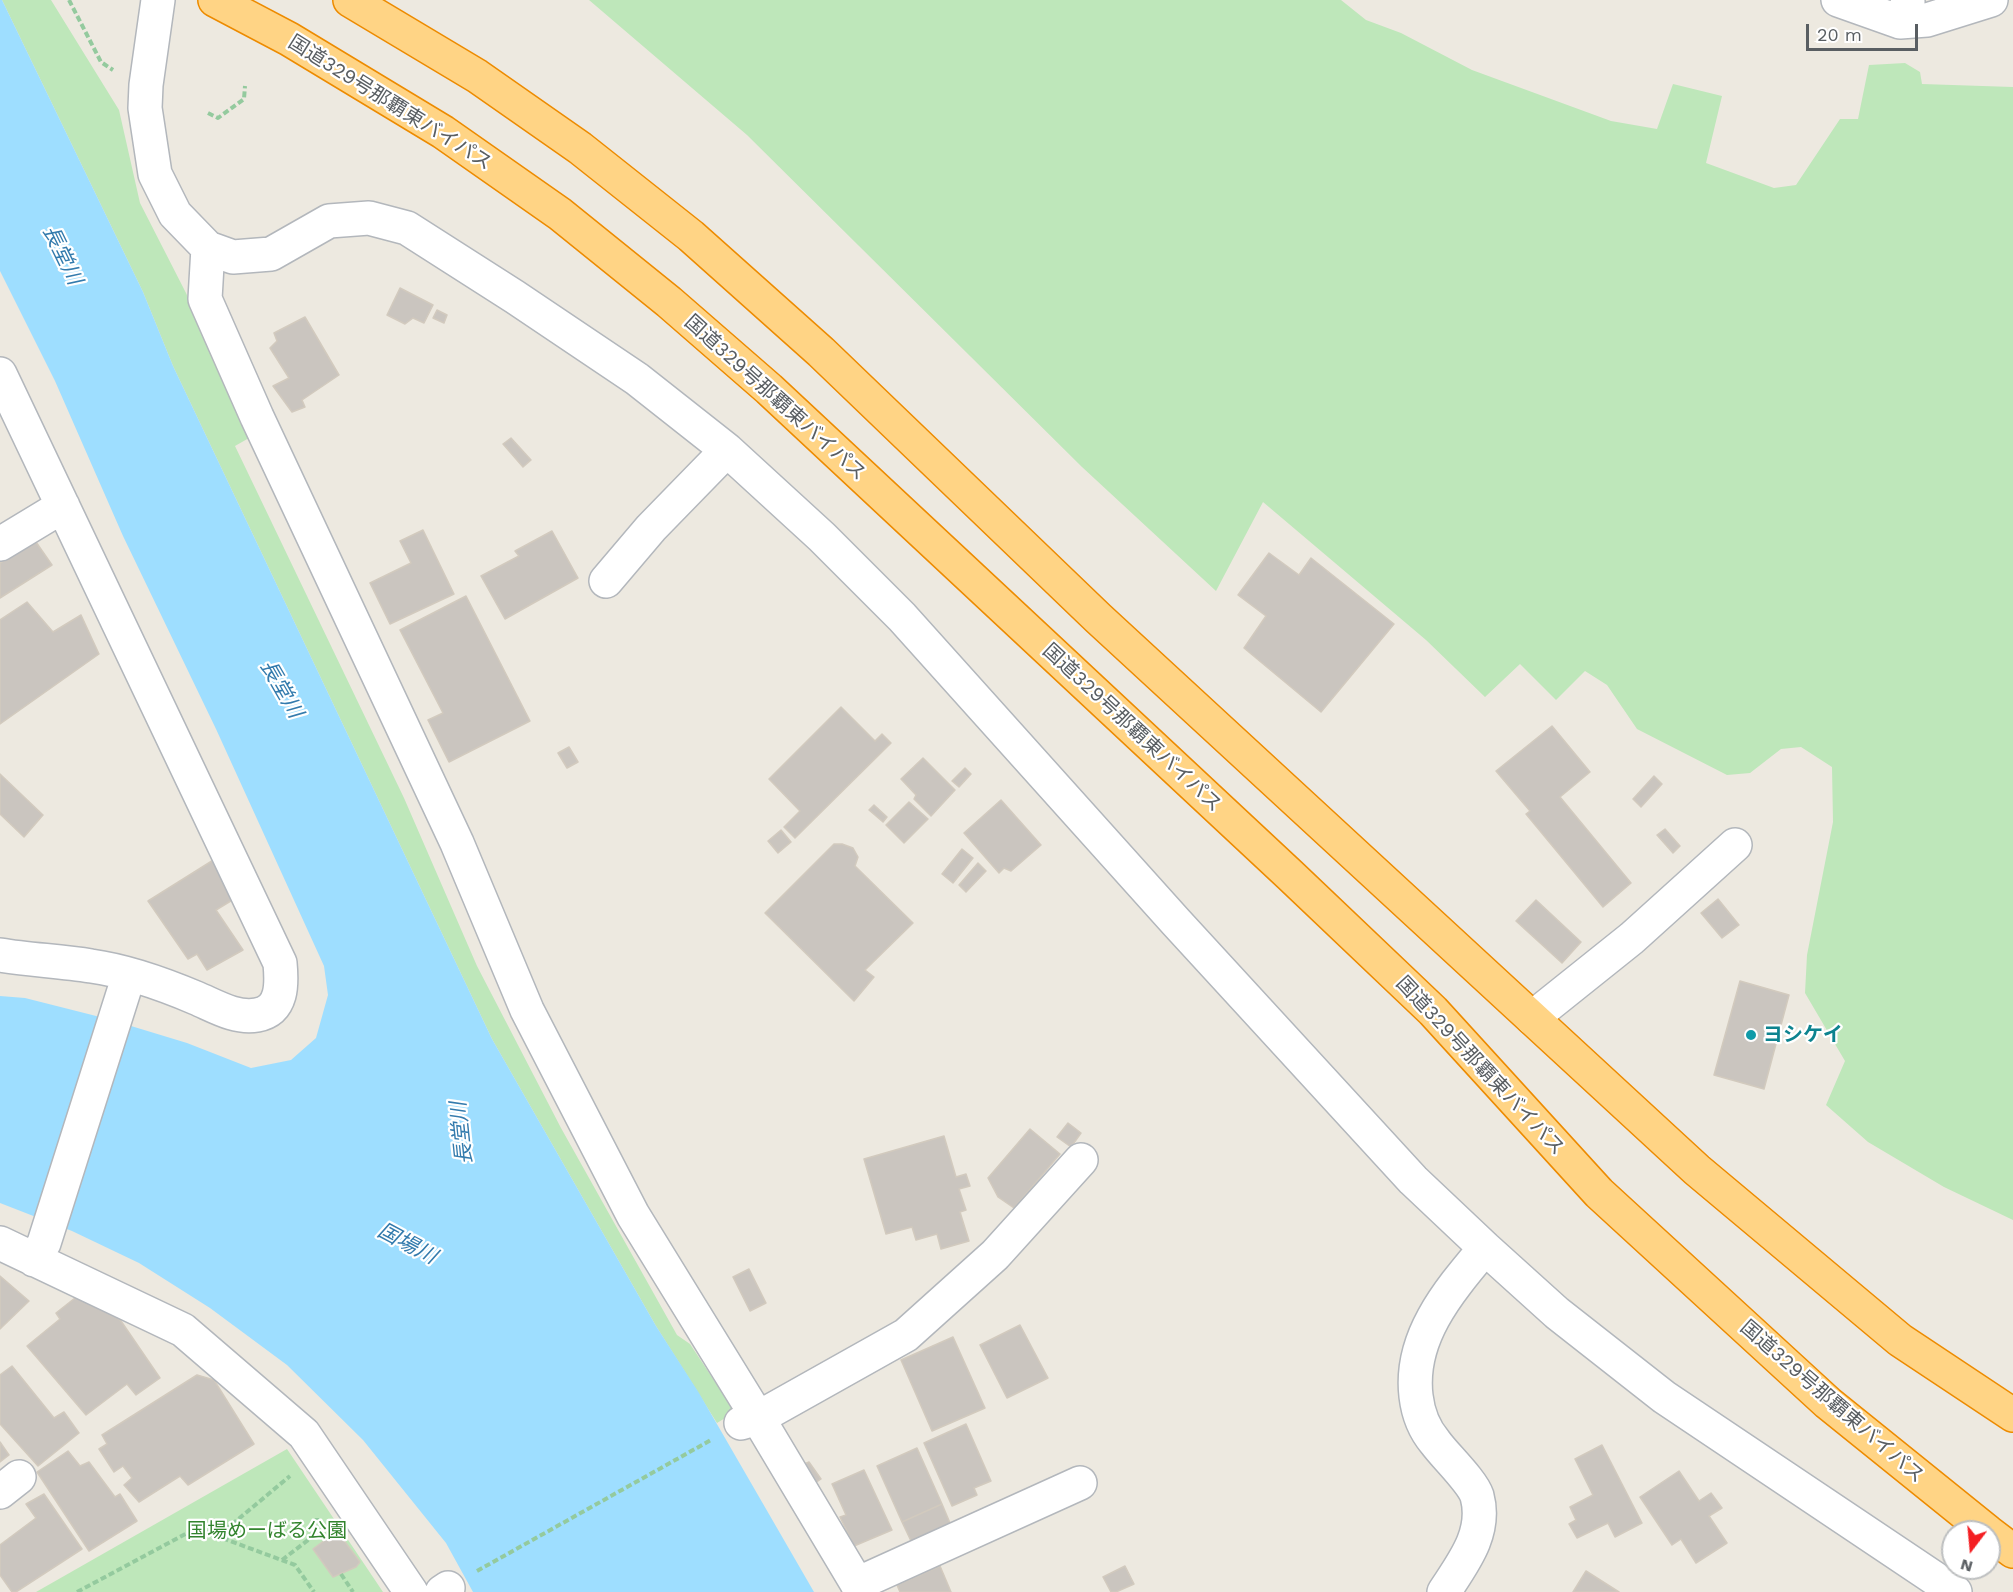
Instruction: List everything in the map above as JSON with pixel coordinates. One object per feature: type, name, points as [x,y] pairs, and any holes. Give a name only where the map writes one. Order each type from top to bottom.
[{"type":"highway","name":"国道329号那覇東バイパス","points":[[215,0],[289,39],[453,139],[560,214],[669,302],[761,382],[1433,1011],[1599,1193],[1828,1403],[1973,1520]]},
{"type":"highway","points":[[350,0],[477,76],[580,148],[691,236],[821,352],[1098,618],[1697,1170],[1900,1340],[2013,1415]]},
{"type":"highway","name":"国道329号那覇東バイパス","points":[[2001,1542],[2013,1551]]},
{"type":"street","points":[[158,0],[145,108],[155,174],[175,214],[208,248],[233,257],[271,254],[329,221],[369,218],[407,228],[637,379],[727,450],[822,537],[902,617],[1405,1172],[1485,1248],[1557,1313],[1664,1397],[1955,1592]]},
{"type":"street","points":[[1838,0],[1905,11],[1927,21],[1991,0]]},
{"type":"street","points":[[208,248],[205,299],[262,428],[457,843],[527,1010],[633,1215],[750,1420],[860,1588],[1080,1484]]},
{"type":"street","points":[[0,374],[280,963],[282,984],[279,1000],[269,1010],[259,1015],[243,1016],[227,1012],[176,990],[127,979],[92,966],[0,955]]},
{"type":"street","points":[[606,581],[651,528],[727,450]]},
{"type":"street","points":[[0,544],[63,506]]},
{"type":"street","points":[[1532,1018],[1632,938],[1735,845]]},
{"type":"street","points":[[39,1252],[127,979]]},
{"type":"street","points":[[750,1420],[906,1335],[995,1255],[1081,1160]]},
{"type":"street","points":[[0,1244],[39,1252],[183,1330],[304,1434],[411,1592]]},
{"type":"street","points":[[1444,1592],[1470,1554],[1479,1526],[1477,1495],[1454,1462],[1434,1441],[1418,1413],[1414,1379],[1421,1341],[1441,1304],[1485,1248]]},
{"type":"path","points":[[69,0],[100,62],[113,70]]},
{"type":"path","points":[[208,113],[218,118],[244,99],[245,86]]},
{"type":"path","points":[[445,1590],[750,1420]]},
{"type":"path","points":[[217,1536],[317,1454]]},
{"type":"path","points":[[288,1477],[294,1485]]},
{"type":"path","points":[[282,1560],[316,1534],[317,1518],[311,1510]]},
{"type":"path","points":[[77,1592],[189,1532],[203,1531],[295,1565],[314,1592]]},
{"type":"path","points":[[341,1574],[353,1592]]},
{"type":"green space","points":[[2,0],[51,0],[119,110],[140,203],[186,293],[249,438],[235,446],[404,798],[477,966],[561,1128],[677,1335],[690,1344],[735,1412],[717,1423],[656,1326],[492,1039],[173,366],[143,292]]},
{"type":"green space","points":[[589,0],[1341,0],[1366,20],[1401,33],[1472,70],[1611,121],[1657,129],[1673,84],[1722,96],[1706,163],[1774,188],[1796,185],[1840,119],[1858,119],[1869,65],[1905,63],[1920,72],[1922,84],[2013,87],[2013,1220],[1944,1187],[1868,1142],[1826,1105],[1845,1061],[1805,993],[1807,955],[1833,822],[1832,767],[1801,747],[1781,749],[1750,773],[1727,775],[1637,729],[1607,685],[1585,671],[1556,700],[1520,664],[1485,697],[1426,640],[1263,502],[1216,591],[1082,467],[747,135]]},
{"type":"green space","name":"国場めーばる公園","points":[[287,1449],[383,1592],[36,1592]]},
{"type":"water","points":[[0,0],[143,292],[173,366],[492,1039],[656,1326],[699,1393],[814,1592],[473,1592],[446,1543],[363,1440],[287,1365],[210,1308],[139,1263],[72,1231],[0,1203],[0,996],[25,998],[108,1019],[187,1043],[251,1068],[291,1060],[316,1038],[328,995],[324,966],[216,729],[123,536],[55,381],[0,271]]},
{"type":"building","points":[[400,288],[433,305],[424,323],[413,318],[405,324],[387,315]]},
{"type":"building","points":[[437,310],[447,315],[444,323],[433,318]]},
{"type":"building","points":[[305,317],[339,375],[302,400],[305,407],[292,412],[273,386],[289,378],[270,348],[277,341],[274,333]]},
{"type":"building","points":[[511,438],[531,460],[523,467],[503,444]]},
{"type":"building","points":[[423,530],[454,594],[390,624],[370,583],[411,563],[400,541]]},
{"type":"building","points":[[552,531],[578,578],[505,619],[481,576],[519,556],[515,551]]},
{"type":"building","points":[[36,542],[52,565],[0,598],[0,563]]},
{"type":"building","points":[[1269,553],[1299,575],[1311,558],[1394,624],[1321,712],[1244,648],[1266,616],[1238,595]]},
{"type":"building","points":[[466,596],[530,721],[449,762],[428,720],[443,713],[400,630]]},
{"type":"building","points":[[27,602],[53,632],[81,615],[99,654],[0,724],[0,620]]},
{"type":"building","points":[[841,707],[875,741],[882,734],[891,743],[795,838],[784,827],[800,811],[769,779]]},
{"type":"building","points":[[1552,726],[1590,772],[1560,797],[1631,883],[1603,907],[1526,814],[1530,811],[1496,771]]},
{"type":"building","points":[[569,747],[578,762],[567,768],[558,753]]},
{"type":"building","points":[[923,758],[955,790],[931,816],[914,799],[916,795],[901,779]]},
{"type":"building","points":[[965,768],[971,774],[959,787],[952,781]]},
{"type":"building","points":[[0,774],[43,815],[24,837],[0,814]]},
{"type":"building","points":[[1654,776],[1662,784],[1641,807],[1633,799]]},
{"type":"building","points":[[1001,800],[1041,845],[1011,871],[1004,868],[999,873],[964,833]]},
{"type":"building","points":[[909,802],[928,819],[904,843],[886,825]]},
{"type":"building","points":[[874,805],[887,817],[883,822],[869,810]]},
{"type":"building","points":[[1665,829],[1680,846],[1673,853],[1657,835]]},
{"type":"building","points":[[781,830],[791,842],[778,853],[768,841]]},
{"type":"building","points":[[834,844],[853,848],[858,857],[855,866],[913,923],[865,970],[874,977],[854,1001],[765,913]]},
{"type":"building","points":[[962,849],[973,858],[953,883],[942,874]]},
{"type":"building","points":[[215,859],[234,899],[216,910],[243,950],[207,970],[197,954],[188,959],[148,901]]},
{"type":"building","points":[[978,863],[986,871],[966,892],[959,885]]},
{"type":"building","points":[[1718,899],[1739,925],[1722,938],[1701,913]]},
{"type":"building","points":[[1536,900],[1581,942],[1562,963],[1516,921]]},
{"type":"building","name":"ヨシケイ","points":[[1740,981],[1789,995],[1764,1089],[1714,1075]]},
{"type":"building","points":[[1068,1123],[1081,1133],[1071,1147],[1057,1137]]},
{"type":"building","points":[[1030,1129],[1060,1154],[1014,1208],[998,1197],[988,1178]]},
{"type":"building","points":[[944,1136],[956,1177],[966,1174],[970,1186],[959,1189],[966,1210],[960,1212],[969,1241],[941,1249],[937,1234],[916,1240],[912,1227],[886,1234],[864,1159]]},
{"type":"building","points":[[749,1269],[766,1303],[750,1311],[733,1277]]},
{"type":"building","points":[[0,1276],[29,1301],[0,1329]]},
{"type":"building","points":[[80,1294],[89,1296],[99,1309],[106,1306],[121,1321],[160,1378],[136,1395],[127,1384],[86,1415],[27,1346],[60,1319],[56,1313]]},
{"type":"building","points":[[1020,1325],[1048,1378],[1007,1398],[980,1345]]},
{"type":"building","points":[[953,1337],[985,1408],[932,1431],[901,1360]]},
{"type":"building","points":[[12,1366],[54,1418],[64,1412],[79,1433],[38,1466],[0,1424],[0,1375]]},
{"type":"building","points":[[197,1375],[214,1380],[254,1444],[188,1485],[180,1476],[139,1502],[124,1485],[132,1478],[123,1466],[114,1472],[99,1449],[107,1444],[102,1435]]},
{"type":"building","points":[[966,1424],[991,1481],[974,1488],[977,1495],[952,1506],[924,1443]]},
{"type":"building","points":[[0,1442],[9,1455],[0,1462]]},
{"type":"building","points":[[1602,1445],[1642,1523],[1615,1537],[1608,1523],[1577,1538],[1569,1524],[1576,1520],[1570,1507],[1593,1495],[1575,1459]]},
{"type":"building","points":[[917,1448],[942,1504],[902,1522],[877,1466]]},
{"type":"building","points":[[68,1451],[80,1466],[89,1462],[115,1497],[120,1494],[137,1521],[89,1551],[37,1472]]},
{"type":"building","points":[[809,1462],[821,1479],[815,1483],[802,1465]]},
{"type":"building","points":[[864,1470],[892,1530],[854,1546],[840,1517],[846,1515],[832,1484]]},
{"type":"building","points":[[1679,1471],[1699,1501],[1711,1493],[1722,1508],[1709,1516],[1727,1543],[1696,1563],[1681,1539],[1672,1545],[1640,1497]]},
{"type":"building","points":[[44,1494],[82,1549],[16,1592],[12,1592],[0,1575],[0,1545],[36,1518],[26,1504]]},
{"type":"building","points":[[942,1504],[950,1523],[911,1541],[902,1522]]},
{"type":"building","points":[[337,1531],[360,1562],[356,1567],[333,1577],[313,1549]]},
{"type":"building","points":[[940,1566],[951,1592],[900,1592],[897,1585]]},
{"type":"building","points":[[1125,1566],[1134,1584],[1111,1592],[1103,1577]]},
{"type":"building","points":[[1586,1571],[1619,1592],[1573,1592]]},
{"type":"place","name":"ヨシケイ","points":[[1751,1035]]},
{"type":"water label","name":"長堂川","points":[[62,255]]},
{"type":"water label","name":"長堂川","points":[[281,689]]},
{"type":"water label","name":"長堂川","points":[[462,1133]]},
{"type":"water label","name":"国場川","points":[[407,1244]]}]
